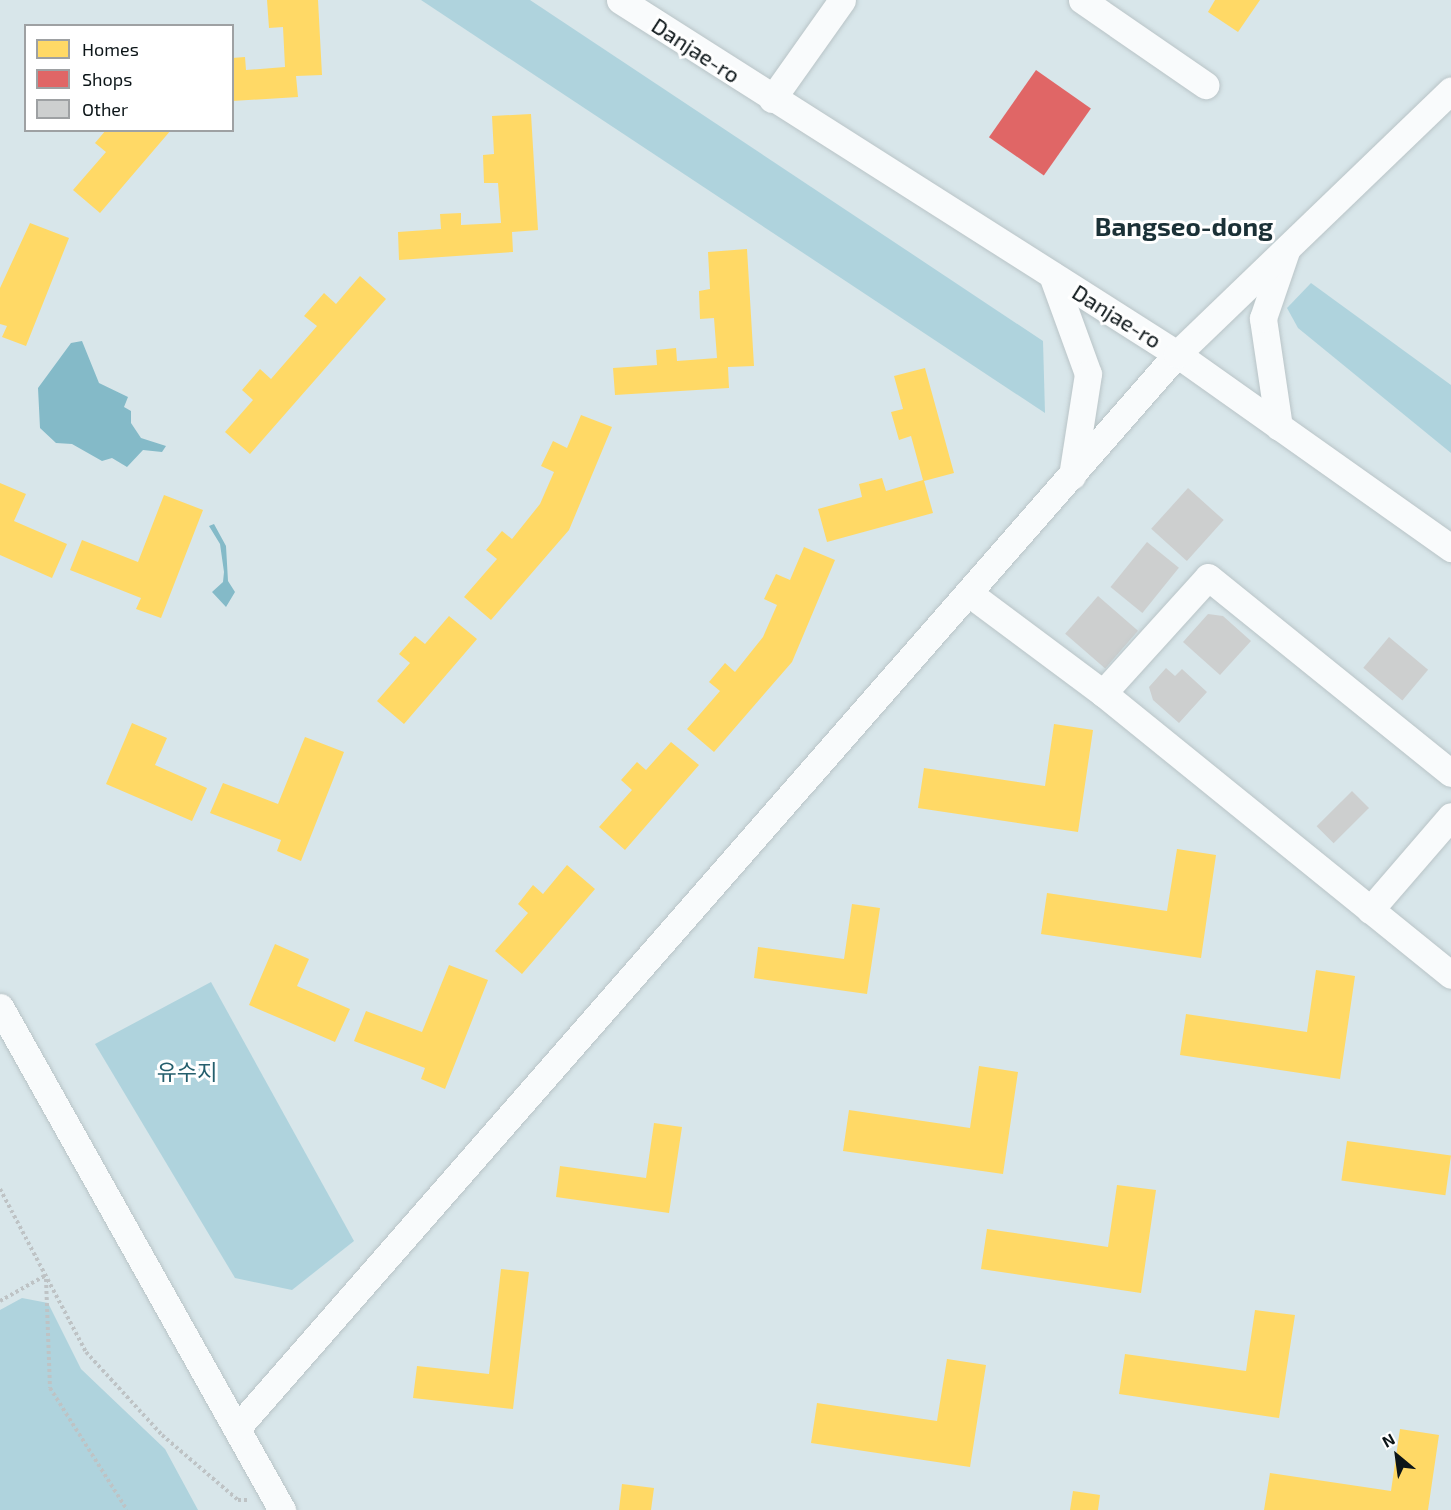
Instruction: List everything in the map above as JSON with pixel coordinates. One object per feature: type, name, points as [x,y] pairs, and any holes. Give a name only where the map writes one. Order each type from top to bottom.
[{"type":"street","name":"Danjae-ro","points":[[620,0],[772,99],[1178,354],[1451,548]]},
{"type":"street","points":[[772,99],[842,0]]},
{"type":"street","points":[[1082,0],[1205,85]]},
{"type":"street","points":[[237,1428],[1178,354],[1451,90]]},
{"type":"street","points":[[1279,427],[1263,318],[1287,247]]},
{"type":"street","points":[[1052,275],[1088,374],[1072,476]]},
{"type":"street","points":[[1103,693],[1208,577],[1451,773]]},
{"type":"street","points":[[970,594],[1103,693],[1451,975]]},
{"type":"street","points":[[1370,910],[1451,816]]},
{"type":"street","points":[[0,1007],[279,1504]]},
{"type":"path","points":[[0,1189],[86,1352],[162,1435],[238,1500],[279,1504]]},
{"type":"path","points":[[0,1301],[46,1275]]},
{"type":"path","points":[[46,1275],[50,1388],[128,1510]]},
{"type":"green space","points":[[421,0],[530,0],[1043,341],[1045,413]]},
{"type":"green space","points":[[1311,283],[1451,385],[1451,453],[1298,328],[1287,308]]},
{"type":"green space","name":"유수지","points":[[211,982],[354,1241],[292,1290],[235,1278],[95,1044]]},
{"type":"green space","points":[[22,1298],[48,1303],[81,1369],[165,1449],[198,1510],[0,1510],[0,1310]]},
{"type":"shaded area","points":[[82,341],[99,383],[128,397],[124,407],[131,411],[131,423],[141,438],[166,446],[162,452],[143,450],[127,467],[112,458],[102,461],[72,444],[56,443],[40,428],[38,388],[71,343]]},
{"type":"shaded area","points":[[214,524],[226,546],[228,581],[235,592],[226,607],[212,592],[223,582],[224,572],[220,544],[209,526]]},
{"type":"building: Homes","points":[[267,0],[318,0],[322,75],[296,76],[298,97],[234,101],[234,58],[245,57],[246,70],[285,67],[283,27],[269,28]]},
{"type":"building: Homes","points":[[1215,0],[1260,0],[1238,32],[1208,12]]},
{"type":"building: Homes","points":[[531,114],[538,230],[512,232],[513,252],[399,260],[398,232],[441,229],[440,214],[461,213],[461,225],[501,223],[498,183],[484,183],[483,155],[494,154],[492,116]]},
{"type":"building: Homes","points":[[104,132],[169,132],[100,213],[73,190],[106,152],[95,143]]},
{"type":"building: Homes","points":[[30,223],[69,238],[26,346],[2,337],[7,326],[0,324],[0,288]]},
{"type":"building: Homes","points":[[747,249],[754,366],[728,367],[729,388],[615,395],[613,368],[657,365],[656,350],[676,348],[677,361],[717,358],[714,318],[700,319],[699,291],[710,289],[708,252]]},
{"type":"building: Homes","points":[[360,276],[386,299],[250,454],[225,432],[253,400],[242,390],[260,369],[271,379],[317,326],[304,316],[324,293],[336,304]]},
{"type":"building: Homes","points":[[925,368],[954,473],[924,481],[933,513],[827,542],[818,509],[862,497],[859,484],[882,478],[886,491],[923,480],[911,436],[899,440],[891,412],[903,409],[894,376]]},
{"type":"building: Homes","points":[[581,415],[612,427],[569,530],[491,620],[464,597],[497,559],[486,550],[502,531],[512,539],[540,504],[554,472],[541,466],[553,441],[567,448]]},
{"type":"building: Homes","points":[[0,483],[26,494],[14,521],[67,544],[52,578],[0,555]]},
{"type":"building: Homes","points":[[164,495],[203,510],[161,618],[136,609],[141,598],[70,570],[82,540],[138,562]]},
{"type":"building: Homes","points":[[804,547],[835,560],[792,662],[714,752],[687,729],[720,691],[709,682],[725,663],[735,672],[763,637],[777,605],[764,599],[776,574],[790,580]]},
{"type":"building: Homes","points":[[449,616],[477,639],[404,724],[377,701],[410,663],[399,654],[415,636],[425,644]]},
{"type":"building: Homes","points":[[132,723],[167,738],[155,765],[207,788],[192,821],[106,784]]},
{"type":"building: Homes","points":[[1054,724],[1093,730],[1078,832],[918,808],[924,768],[1045,786]]},
{"type":"building: Homes","points":[[305,737],[344,752],[301,861],[277,851],[281,840],[210,813],[223,783],[278,804]]},
{"type":"building: Homes","points":[[671,742],[699,765],[625,850],[599,827],[632,790],[621,780],[637,762],[646,770]]},
{"type":"building: Homes","points":[[1177,849],[1216,855],[1201,958],[1041,934],[1047,893],[1167,911]]},
{"type":"building: Homes","points":[[567,865],[595,889],[522,974],[495,951],[528,913],[518,904],[533,885],[543,894]]},
{"type":"building: Homes","points":[[852,904],[880,908],[867,994],[754,978],[758,947],[844,959]]},
{"type":"building: Homes","points":[[275,944],[309,959],[297,986],[350,1009],[335,1042],[249,1005]]},
{"type":"building: Homes","points":[[449,965],[488,980],[445,1089],[421,1079],[425,1068],[354,1041],[366,1011],[422,1032]]},
{"type":"building: Homes","points":[[1316,970],[1355,976],[1340,1079],[1180,1055],[1186,1014],[1307,1032]]},
{"type":"building: Homes","points":[[979,1066],[1018,1072],[1003,1174],[843,1151],[849,1110],[970,1128]]},
{"type":"building: Homes","points":[[654,1123],[682,1127],[669,1213],[556,1197],[560,1166],[646,1178]]},
{"type":"building: Homes","points":[[1347,1141],[1451,1156],[1445,1195],[1341,1181]]},
{"type":"building: Homes","points":[[1117,1185],[1156,1190],[1141,1293],[981,1269],[987,1229],[1108,1247]]},
{"type":"building: Homes","points":[[501,1269],[529,1272],[513,1409],[413,1398],[417,1366],[489,1374]]},
{"type":"building: Homes","points":[[1255,1310],[1295,1315],[1279,1418],[1119,1394],[1125,1354],[1246,1371]]},
{"type":"building: Homes","points":[[947,1359],[986,1365],[970,1467],[811,1443],[817,1403],[937,1421]]},
{"type":"building: Homes","points":[[1400,1429],[1439,1435],[1428,1510],[1264,1510],[1270,1473],[1391,1491]]},
{"type":"building: Homes","points":[[622,1484],[654,1488],[651,1510],[619,1510]]},
{"type":"building: Homes","points":[[1073,1491],[1100,1495],[1098,1510],[1070,1510]]},
{"type":"building: Shops","points":[[1036,70],[1091,108],[1044,176],[989,137]]},
{"type":"building: Other","points":[[1188,488],[1224,520],[1187,561],[1151,529]]},
{"type":"building: Other","points":[[1147,542],[1179,568],[1142,613],[1110,587]]},
{"type":"building: Other","points":[[1098,596],[1138,631],[1105,669],[1065,634]]},
{"type":"building: Other","points":[[1208,614],[1223,616],[1251,641],[1220,675],[1183,642]]},
{"type":"building: Other","points":[[1389,637],[1428,670],[1402,700],[1363,668]]},
{"type":"building: Other","points":[[1166,668],[1175,676],[1182,669],[1207,692],[1179,723],[1153,700],[1149,687]]},
{"type":"building: Other","points":[[1352,791],[1369,808],[1334,843],[1317,826]]},
{"type":"district","name":"Bangseo-dong","points":[[1184,226]]}]
